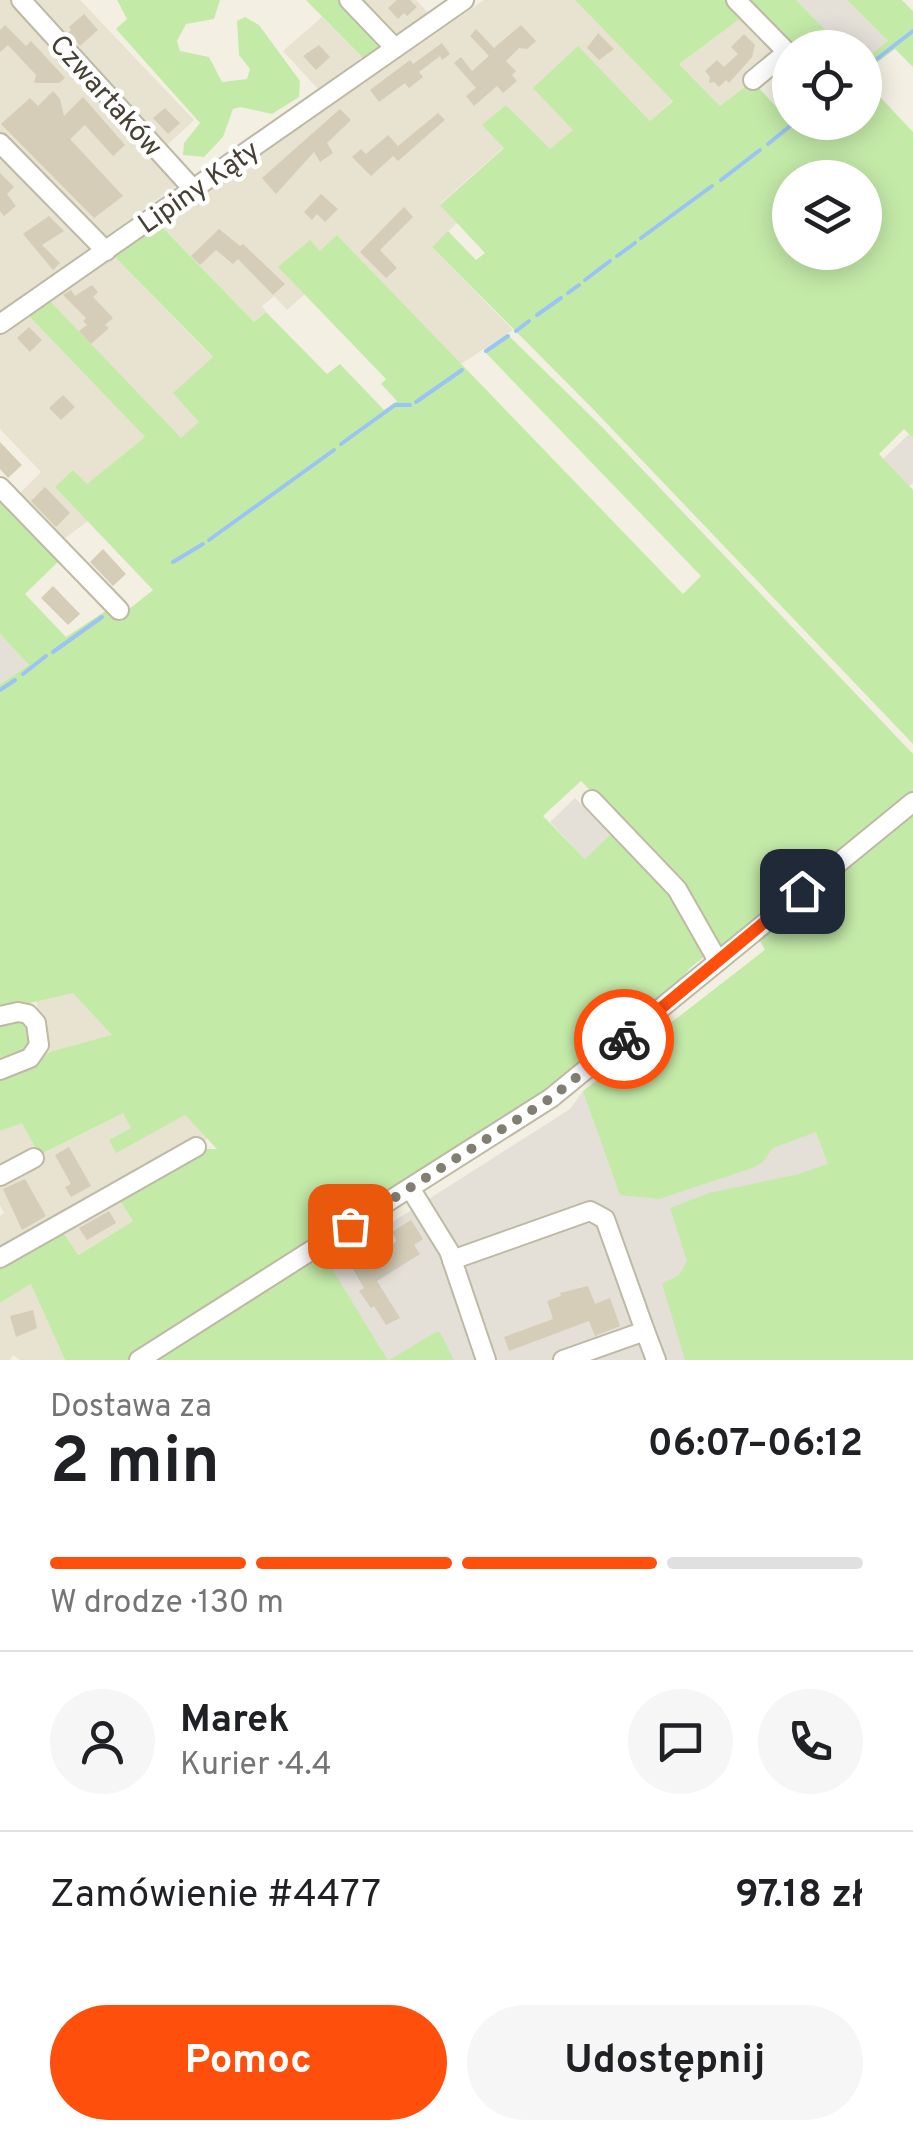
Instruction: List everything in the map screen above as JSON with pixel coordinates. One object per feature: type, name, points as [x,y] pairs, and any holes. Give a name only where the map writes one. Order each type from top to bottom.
[{"type":"street","name":"Czwartaków","points":[[21,0],[193,190]]},
{"type":"street","points":[[349,0],[396,48]]},
{"type":"street","name":"Lipiny Kąty","points":[[0,324],[464,0]]},
{"type":"street","points":[[736,0],[787,52],[753,80]]},
{"type":"street","points":[[0,144],[106,251]]},
{"type":"street","points":[[0,486],[119,610]]},
{"type":"street","points":[[592,800],[677,889],[718,961]]},
{"type":"street","points":[[139,1360],[551,1098],[913,802]]},
{"type":"street","points":[[0,1016],[28,1014],[36,1023],[39,1045],[30,1058],[0,1070]]},
{"type":"street","points":[[0,1258],[196,1147]]},
{"type":"street","points":[[0,1176],[34,1158]]},
{"type":"street","points":[[410,1188],[452,1260],[486,1360]]},
{"type":"street","points":[[452,1260],[595,1211],[604,1219],[656,1360]]},
{"type":"street","points":[[564,1360],[646,1331]]},
{"type":"shaded area","points":[[0,0],[80,0],[194,120],[165,147],[149,154],[177,185],[0,313]]},
{"type":"shaded area","points":[[357,0],[416,0],[430,15],[394,39]]},
{"type":"shaded area","points":[[484,0],[575,0],[673,100],[650,121],[578,47],[573,130],[550,150],[506,105],[483,126],[504,147],[440,204],[457,223],[432,247],[513,330],[461,364],[338,236],[320,251],[310,241],[279,267],[305,294],[287,310],[274,296],[262,306],[266,312],[254,322],[161,226],[235,167],[239,170]]},
{"type":"shaded area","points":[[796,0],[847,0],[877,30],[825,30]]},
{"type":"shaded area","points":[[745,15],[772,43],[772,54],[746,75],[746,86],[720,106],[679,64]]},
{"type":"shaded area","points":[[322,17],[362,57],[318,89],[283,51]]},
{"type":"shaded area","points":[[112,254],[213,358],[200,422],[181,439],[48,299]]},
{"type":"shaded area","points":[[27,314],[145,437],[86,485],[55,486],[88,521],[60,542],[16,497],[41,472],[0,429],[0,332]]},
{"type":"shaded area","points":[[909,434],[913,438],[913,483],[909,486],[883,459]]},
{"type":"shaded area","points":[[0,634],[29,665],[0,684]]},
{"type":"shaded area","points":[[575,798],[610,835],[585,859],[550,822]]},
{"type":"shaded area","points":[[765,950],[913,1215],[798,1360],[388,1360],[328,1263],[570,1109],[583,1091]]},
{"type":"shaded area","points":[[73,992],[113,1036],[49,1052],[36,1001]]},
{"type":"shaded area","points":[[123,1112],[185,1115],[208,1139],[0,1253],[0,1216],[4,1213],[0,1182],[43,1166],[39,1155]]},
{"type":"shaded area","points":[[22,1122],[34,1146],[0,1170],[0,1131]]},
{"type":"shaded area","points":[[117,1196],[133,1221],[77,1255],[61,1229]]},
{"type":"shaded area","points":[[32,1283],[65,1360],[20,1360],[13,1355],[10,1360],[0,1360],[0,1303]]},
{"type":"green space","points":[[117,0],[220,0],[214,19],[186,24],[177,41],[180,51],[209,57],[222,82],[247,79],[250,69],[239,55],[237,21],[245,17],[259,25],[300,81],[299,97],[272,114],[241,107],[233,109],[223,137],[204,157],[183,155],[184,143],[200,123],[116,29],[127,19]]},
{"type":"green space","points":[[306,0],[340,0],[382,44],[381,48],[365,60]]},
{"type":"green space","points":[[575,0],[731,0],[745,15],[679,64],[720,106],[746,86],[757,86],[772,102],[772,140],[882,140],[882,99],[913,132],[913,438],[904,429],[879,454],[913,490],[913,744],[592,408],[432,247],[448,231],[476,260],[485,253],[440,205],[504,148],[482,125],[506,105],[550,149],[573,130],[533,88],[578,46],[650,121],[673,101]]},
{"type":"green space","points":[[743,0],[796,0],[825,30],[772,30]]},
{"type":"green space","points":[[847,0],[902,0],[913,11],[913,67],[895,49],[882,59],[882,46],[888,41],[882,30],[877,30]]},
{"type":"green space","points":[[155,224],[254,322],[266,312],[327,374],[340,364],[384,410],[397,401],[381,384],[386,379],[278,267],[310,240],[320,251],[337,235],[683,594],[701,576],[484,351],[507,334],[602,427],[913,754],[913,793],[730,943],[718,946],[673,876],[581,781],[543,816],[585,859],[616,829],[655,872],[709,953],[690,968],[672,991],[549,1091],[130,1360],[65,1360],[31,1284],[0,1303],[0,1264],[61,1229],[78,1255],[133,1221],[117,1196],[203,1149],[217,1149],[185,1115],[116,1153],[109,1140],[131,1128],[123,1113],[39,1155],[22,1123],[0,1131],[0,1078],[38,1062],[49,1052],[112,1035],[73,993],[0,1010],[0,684],[29,665],[0,634],[0,493],[62,558],[25,594],[66,637],[110,608],[119,617],[153,590],[55,487],[73,470],[87,484],[145,437],[27,314],[48,299],[181,438],[199,422],[173,393],[213,357],[112,254]]},
{"type":"green space","points":[[913,814],[913,1360],[685,1360],[662,1284],[679,1275],[687,1261],[670,1208],[709,1193],[828,1164],[816,1132],[773,1148],[762,1163],[750,1169],[659,1199],[620,1195],[583,1091],[765,950],[758,937]]},
{"type":"green space","points":[[19,1018],[29,1025],[33,1041],[30,1050],[0,1063],[0,1022]]},
{"type":"green space","points":[[321,1251],[388,1360],[150,1360]]},
{"type":"green space","points":[[440,1332],[454,1360],[389,1360]]},
{"type":"building","points":[[397,0],[410,0],[417,7],[398,19],[388,8]]},
{"type":"building","points":[[84,14],[98,30],[80,46],[68,33],[69,27]]},
{"type":"building","points":[[5,25],[26,46],[31,41],[65,78],[59,83],[34,83],[36,75],[8,45],[0,52],[0,30]]},
{"type":"building","points":[[521,25],[536,41],[527,49],[519,48],[506,61],[516,71],[512,75],[517,81],[503,93],[497,86],[474,106],[466,96],[476,88],[454,63],[461,57],[472,71],[489,56],[470,36],[476,29],[494,48]]},
{"type":"building","points":[[598,33],[614,49],[599,60],[587,48]]},
{"type":"building","points":[[744,34],[755,45],[752,57],[729,83],[726,80],[719,87],[709,83],[705,71],[717,60],[724,67],[738,54],[731,47]]},
{"type":"building","points":[[442,43],[450,54],[442,60],[440,56],[419,72],[423,77],[409,88],[405,83],[379,102],[370,90],[410,60],[413,64]]},
{"type":"building","points":[[319,45],[330,57],[316,70],[303,56]]},
{"type":"building","points":[[53,91],[60,99],[64,116],[83,97],[125,145],[113,156],[85,125],[70,139],[123,196],[94,218],[1,124],[30,98],[38,106]]},
{"type":"building","points":[[165,108],[180,123],[168,134],[153,118]]},
{"type":"building","points":[[340,109],[351,120],[327,143],[333,153],[320,162],[314,152],[276,194],[262,178]]},
{"type":"building","points":[[438,113],[445,120],[398,161],[393,156],[371,176],[352,157],[361,149],[366,154],[388,135],[398,146]]},
{"type":"building","points":[[0,173],[14,187],[7,194],[16,206],[4,216],[0,211]]},
{"type":"building","points":[[321,194],[338,209],[325,222],[317,214],[312,220],[304,212]]},
{"type":"building","points":[[404,207],[413,217],[380,250],[397,268],[386,278],[360,252]]},
{"type":"building","points":[[49,216],[64,231],[42,245],[60,263],[53,270],[23,234]]},
{"type":"building","points":[[219,229],[240,246],[243,244],[285,284],[273,295],[238,259],[233,264],[216,250],[200,265],[191,256]]},
{"type":"building","points":[[92,285],[98,292],[93,297],[113,318],[105,325],[109,328],[91,344],[79,331],[87,325],[83,321],[86,318],[63,295],[71,290],[75,296]]},
{"type":"building","points":[[29,327],[42,340],[30,352],[17,338]]},
{"type":"building","points":[[63,395],[75,407],[61,420],[49,408]]},
{"type":"building","points":[[0,442],[22,465],[8,478],[0,469]]},
{"type":"building","points":[[45,487],[70,513],[56,527],[31,501]]},
{"type":"building","points":[[103,549],[126,574],[113,586],[90,562]]},
{"type":"building","points":[[53,586],[80,614],[68,625],[41,598]]},
{"type":"building","points":[[69,1147],[91,1186],[71,1197],[65,1187],[71,1184],[55,1155]]},
{"type":"building","points":[[25,1179],[46,1216],[22,1230],[3,1189]]},
{"type":"building","points":[[109,1211],[116,1223],[87,1240],[79,1228]]},
{"type":"building","points":[[411,1220],[423,1239],[414,1245],[420,1254],[377,1281],[400,1318],[386,1325],[359,1291],[364,1288],[353,1269],[397,1241],[392,1232]]},
{"type":"building","points":[[588,1286],[595,1304],[610,1298],[620,1326],[595,1336],[589,1321],[509,1351],[504,1337],[553,1319],[547,1301],[561,1296],[560,1293]]},
{"type":"building","points":[[33,1310],[37,1328],[16,1337],[10,1316]]},
{"type":"waterway","points":[[882,55],[913,31]]},
{"type":"waterway","points":[[768,144],[773,140]]},
{"type":"waterway","points":[[721,180],[760,150]]},
{"type":"waterway","points":[[641,238],[712,186]]},
{"type":"waterway","points":[[617,256],[635,243]]},
{"type":"waterway","points":[[585,280],[610,261]]},
{"type":"waterway","points":[[568,293],[579,285]]},
{"type":"waterway","points":[[537,315],[561,298]]},
{"type":"waterway","points":[[516,331],[529,321]]},
{"type":"waterway","points":[[486,351],[508,336]]},
{"type":"waterway","points":[[416,402],[462,370]]},
{"type":"waterway","points":[[341,444],[395,405],[410,405]]},
{"type":"waterway","points":[[209,540],[334,450]]},
{"type":"waterway","points":[[173,562],[203,544]]},
{"type":"waterway","points":[[53,652],[102,617]]},
{"type":"waterway","points":[[23,674],[46,656]]},
{"type":"waterway","points":[[0,690],[15,680]]},
{"type":"way so far","points":[[350,1226],[551,1098],[624,1039]]},
{"type":"route","points":[[624,1039],[802,891]]}]
